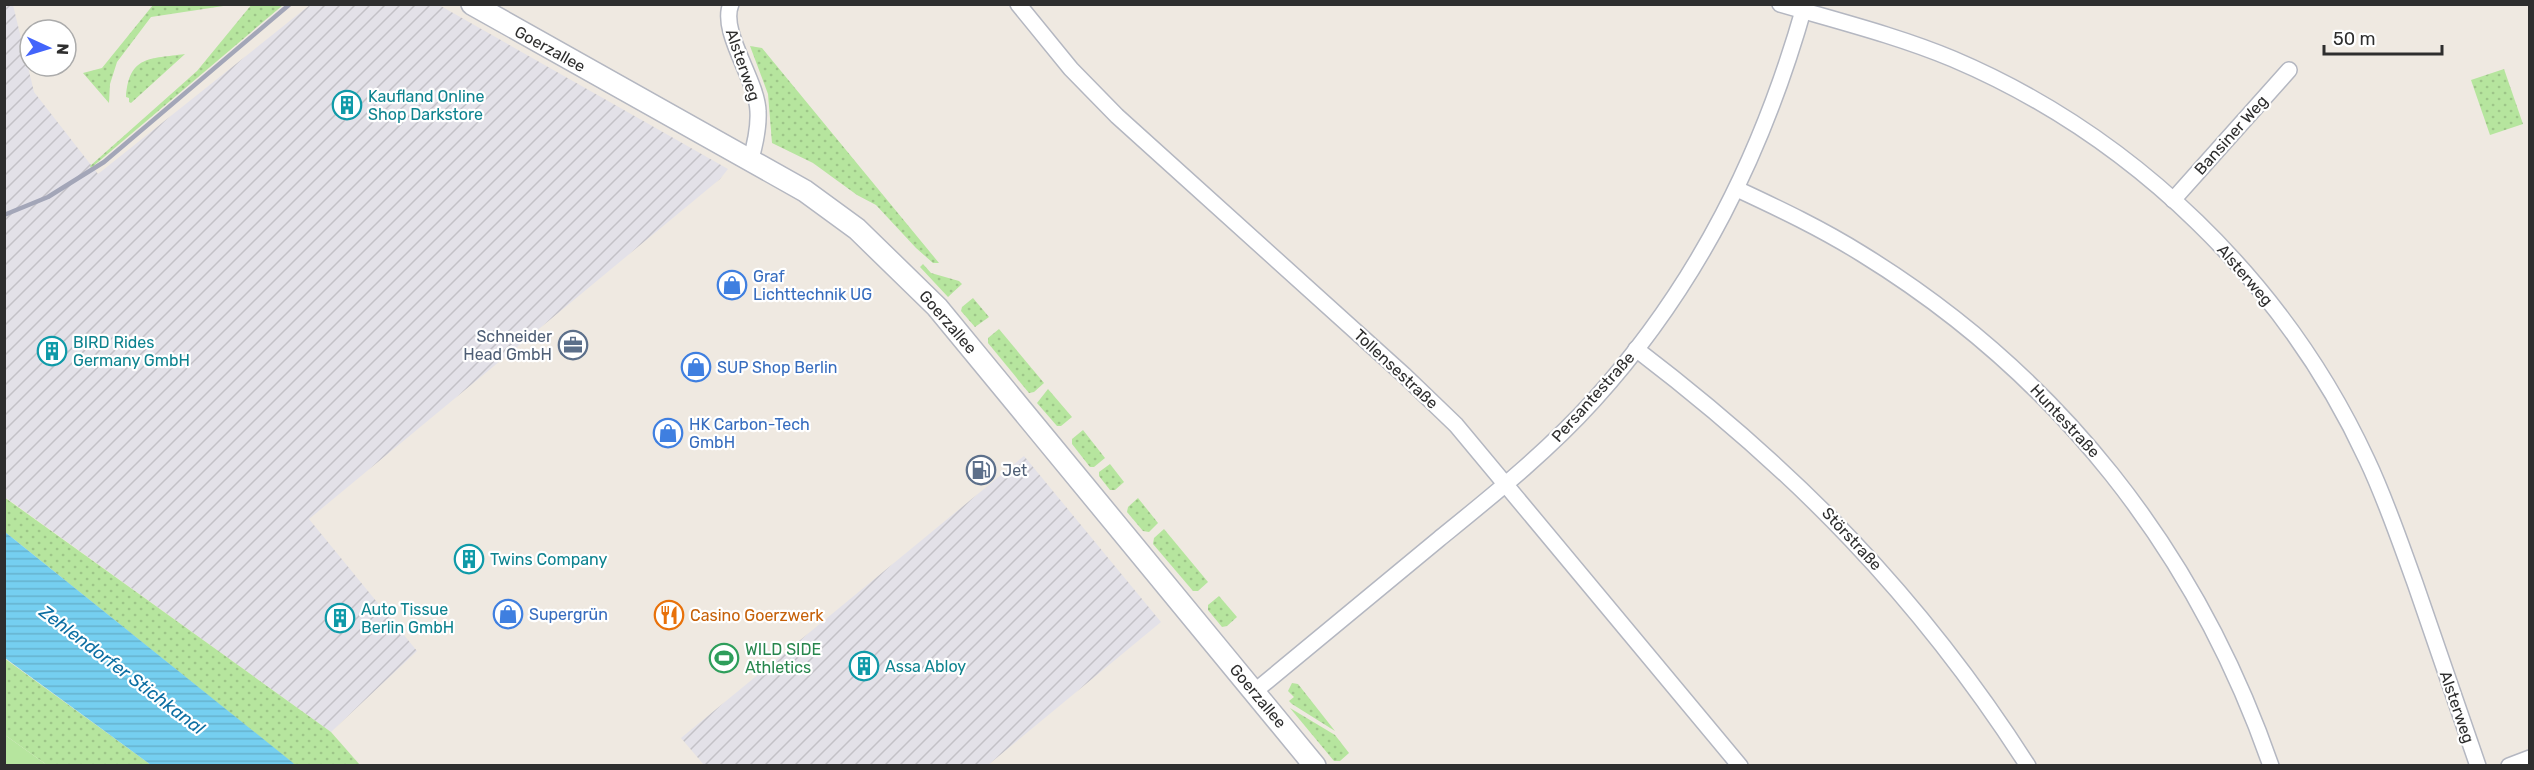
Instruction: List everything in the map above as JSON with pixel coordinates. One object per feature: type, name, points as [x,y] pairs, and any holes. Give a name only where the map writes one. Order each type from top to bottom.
[{"type":"main road","name":"Goerzallee","points":[[472,4],[805,191],[857,229],[937,307],[1315,765]]},
{"type":"street","name":"Alsterweg","points":[[731,4],[728,17],[729,26],[755,90],[758,111],[756,140],[750,162]]},
{"type":"street","name":"Tollensestraße","points":[[1018,4],[1071,69],[1108,108],[1420,390],[1456,426],[1740,765]]},
{"type":"street","name":"Alsterweg","points":[[1780,4],[1805,8],[1953,59],[2016,90],[2114,150],[2174,200],[2226,250],[2278,312],[2323,378],[2351,427],[2389,510],[2478,765]]},
{"type":"street","name":"Persantestraße","points":[[1254,692],[1506,484],[1575,420],[1636,349],[1699,259],[1737,189],[1775,101],[1805,8]]},
{"type":"street","name":"Bansiner Weg","points":[[2174,200],[2289,70]]},
{"type":"street","name":"Huntestraße","points":[[1737,189],[1832,236],[1917,290],[1996,352],[2065,418],[2122,487],[2179,569],[2230,664],[2271,765]]},
{"type":"street","name":"Störstraße","points":[[1636,349],[1698,396],[1765,453],[1864,550],[1953,657],[2028,765]]},
{"type":"street","points":[[2509,765],[2529,758]]},
{"type":"shaded area","points":[[311,4],[439,5],[728,169],[720,179],[309,519],[417,651],[331,732],[5,497],[5,5],[13,5],[18,26],[18,78],[31,78],[34,92],[98,174]]},
{"type":"shaded area","name":"Assa Abloy","points":[[1024,456],[1161,622],[988,765],[704,765],[681,738]]},
{"type":"green space","points":[[252,4],[283,5],[91,168],[90,166],[197,71]]},
{"type":"green space","points":[[153,5],[230,5],[151,17],[117,62],[110,84],[109,103],[83,73],[102,68]]},
{"type":"green space","points":[[750,46],[762,48],[939,263],[933,263],[916,248],[876,205],[857,195],[813,163],[772,143],[768,94]]},
{"type":"green space","points":[[185,54],[131,103],[129,102],[129,98],[126,97],[128,83],[137,66],[152,59]]},
{"type":"green space","points":[[2504,69],[2523,124],[2490,135],[2471,80]]},
{"type":"green space","points":[[923,264],[931,273],[959,281],[962,284],[948,297],[920,267]]},
{"type":"green space","points":[[973,298],[989,317],[975,327],[961,311],[962,307]]},
{"type":"green space","points":[[999,329],[1044,383],[1034,392],[1029,393],[988,343],[988,338]]},
{"type":"green space","points":[[1048,389],[1072,417],[1061,426],[1057,426],[1037,403]]},
{"type":"green space","points":[[1083,430],[1105,458],[1094,467],[1090,467],[1072,444],[1072,439]]},
{"type":"green space","points":[[1110,464],[1124,482],[1115,490],[1110,490],[1099,476],[1099,472]]},
{"type":"green space","points":[[4,497],[331,732],[360,765],[295,765],[5,532]]},
{"type":"green space","points":[[1138,498],[1158,523],[1149,532],[1143,531],[1127,512],[1128,507]]},
{"type":"green space","points":[[1164,529],[1208,582],[1198,591],[1193,591],[1153,544],[1154,538]]},
{"type":"green space","points":[[1219,596],[1237,617],[1227,626],[1222,627],[1208,610],[1208,605]]},
{"type":"green space","points":[[4,658],[151,765],[47,765],[5,735]]},
{"type":"green space","points":[[1292,683],[1298,684],[1335,731],[1289,701],[1294,697],[1288,691]]},
{"type":"green space","points":[[1290,708],[1335,735],[1349,753],[1340,761],[1334,761]]},
{"type":"green space","points":[[5,735],[47,765],[5,765]]},
{"type":"water","name":"Zehlendorfer Stichkanal","points":[[5,532],[295,765],[151,765],[5,658]]},
{"type":"railway","points":[[4,215],[48,197],[104,162],[290,4]]},
{"type":"place","name":"Kaufland Online Shop Darkstore","points":[[347,105]]},
{"type":"place","name":"Graf Lichttechnik UG","points":[[732,285]]},
{"type":"place","name":"Schneider Head GmbH","points":[[573,345]]},
{"type":"place","name":"BIRD Rides Germany GmbH","points":[[52,351]]},
{"type":"place","name":"SUP Shop Berlin","points":[[696,367]]},
{"type":"place","name":"HK Carbon-Tech GmbH","points":[[668,433]]},
{"type":"place","name":"Jet","points":[[981,470]]},
{"type":"place","name":"Twins Company","points":[[469,559]]},
{"type":"place","name":"Supergrün","points":[[508,614]]},
{"type":"place","name":"Casino Goerzwerk","points":[[669,615]]},
{"type":"place","name":"Auto Tissue Berlin GmbH","points":[[340,618]]},
{"type":"place","name":"WILD SIDE Athletics","points":[[724,658]]},
{"type":"place","name":"Assa Abloy","points":[[864,666]]}]
